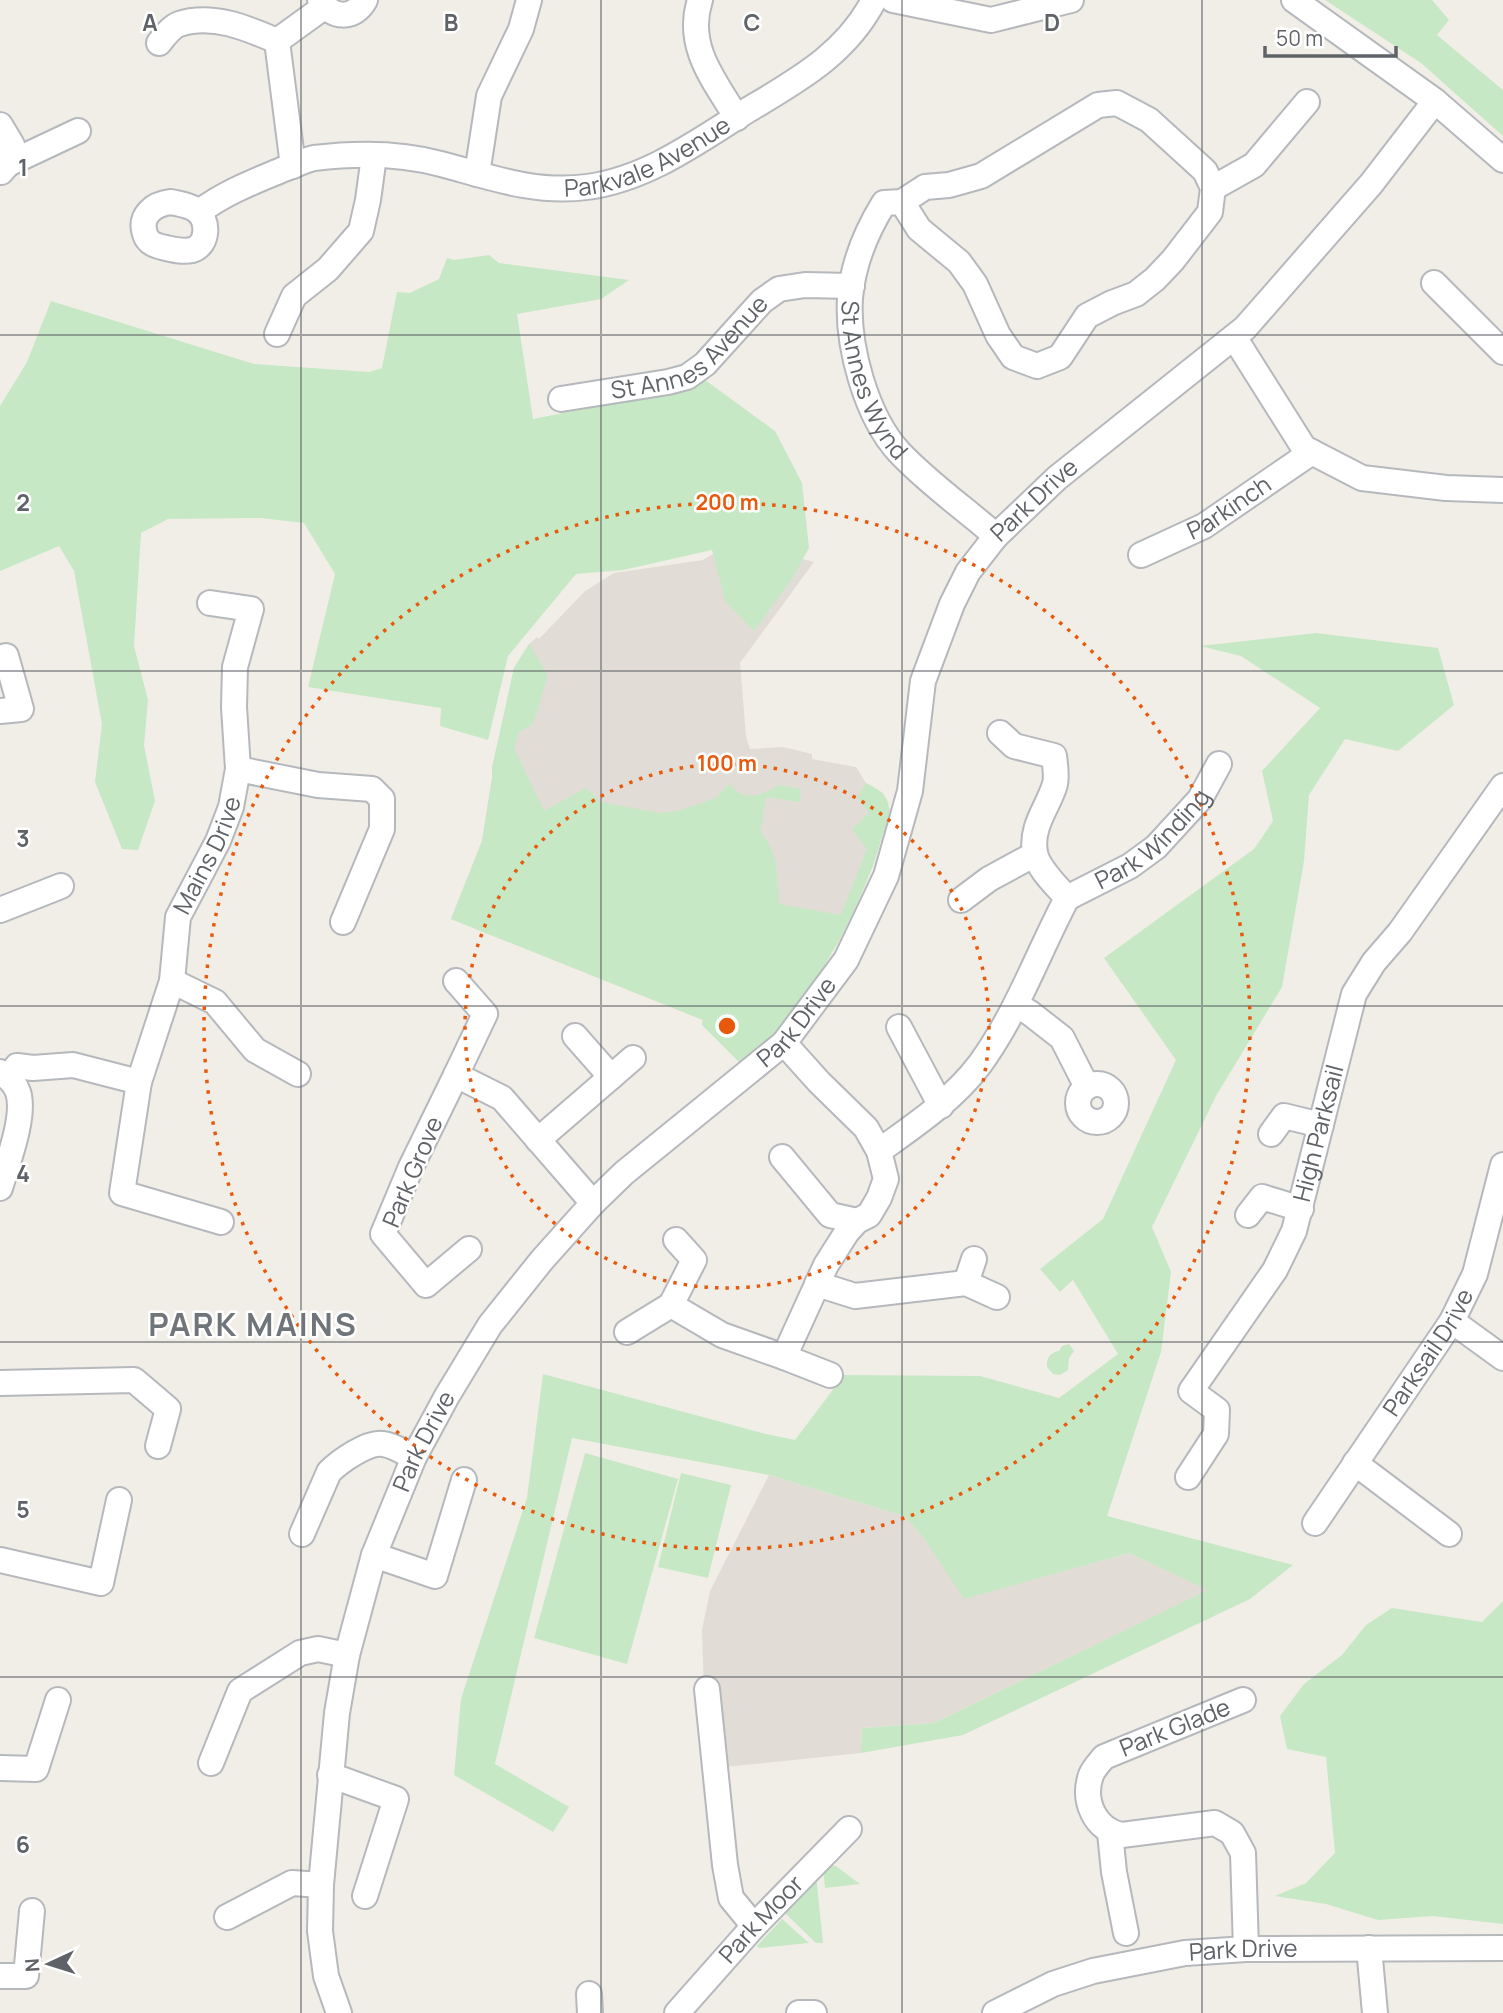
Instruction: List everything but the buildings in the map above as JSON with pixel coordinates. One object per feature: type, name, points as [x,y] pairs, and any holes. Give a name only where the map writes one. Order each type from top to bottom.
[{"type":"street","points":[[277,41],[322,4],[338,15],[346,15],[361,8],[365,0]]},
{"type":"street","points":[[477,174],[489,96],[521,29],[529,0]]},
{"type":"street","points":[[700,0],[695,24],[697,48],[707,70],[737,118]]},
{"type":"street","name":"Parkvale Avenue","points":[[199,212],[223,195],[311,158],[415,158],[520,186],[542,188],[564,189],[628,178],[664,162],[825,62],[852,34],[874,0]]},
{"type":"street","points":[[893,0],[991,20],[1071,0]]},
{"type":"street","points":[[1294,0],[1435,101],[1503,160]]},
{"type":"street","points":[[159,43],[177,24],[205,20],[240,25],[277,41]]},
{"type":"street","points":[[277,41],[293,166]]},
{"type":"street","name":"Park Drive","points":[[339,2013],[326,1976],[320,1931],[321,1885],[337,1713],[347,1655],[374,1555],[414,1457],[447,1396],[490,1325],[593,1203],[624,1173],[784,1043],[846,960],[886,876],[910,791],[923,681],[952,604],[968,572],[996,536],[1057,478],[1245,328],[1371,184],[1435,101]]},
{"type":"street","points":[[902,202],[919,229],[959,262],[975,284],[998,335],[1013,357],[1037,366],[1060,357],[1087,316],[1136,294],[1155,279],[1210,212],[1213,188],[1254,166],[1307,102]]},
{"type":"street","name":"St Annes Wynd","points":[[996,536],[897,450],[868,403],[855,352],[851,314],[852,286],[868,228],[884,204],[902,202],[925,187],[949,185],[981,176],[1098,104],[1117,103],[1149,120],[1205,171],[1213,188]]},
{"type":"street","points":[[0,125],[12,145],[4,168]]},
{"type":"street","points":[[4,168],[78,131]]},
{"type":"street","points":[[277,334],[294,296],[328,269],[361,231],[374,156]]},
{"type":"street","points":[[1434,283],[1503,352]]},
{"type":"street","name":"St Annes Avenue","points":[[561,399],[687,377],[705,363],[762,301],[779,289],[806,285],[852,286]]},
{"type":"street","points":[[1234,337],[1304,448],[1362,478],[1446,488],[1503,490]]},
{"type":"street","name":"Parkinch","points":[[1140,555],[1204,526],[1312,452]]},
{"type":"street","name":"Mains Drive","points":[[210,603],[251,609],[235,667],[238,769],[231,807],[218,841],[178,917],[173,981],[139,1082],[122,1193],[221,1222]]},
{"type":"street","points":[[0,711],[21,709],[6,656]]},
{"type":"street","points":[[961,900],[989,879],[1035,854],[1041,811],[1056,782],[1054,756],[1014,746],[1000,733]]},
{"type":"street","name":"Park Winding","points":[[879,1150],[941,1106],[979,1066],[1016,1005],[1067,898],[1130,866],[1156,847],[1200,799],[1219,764]]},
{"type":"street","name":"Mains Drive","points":[[238,769],[318,785],[372,789],[382,799],[382,829],[343,922]]},
{"type":"street","name":"High Parksail","points":[[1188,1477],[1216,1434],[1217,1410],[1191,1391],[1275,1270],[1294,1231],[1354,994],[1374,961],[1400,932],[1503,786]]},
{"type":"street","name":"Park Winding","points":[[1035,854],[1067,898]]},
{"type":"street","points":[[0,910],[61,886]]},
{"type":"street","points":[[173,981],[215,1002],[255,1050],[298,1074]]},
{"type":"street","name":"Park Grove","points":[[456,981],[485,1014],[411,1167],[383,1234],[426,1285],[469,1249]]},
{"type":"street","points":[[1016,1005],[1062,1038],[1087,1087]]},
{"type":"street","points":[[899,1027],[941,1106]]},
{"type":"street","points":[[575,1036],[611,1077]]},
{"type":"street","points":[[784,1043],[866,1128],[879,1150],[886,1179],[869,1215],[857,1221],[840,1243],[817,1284],[784,1357]]},
{"type":"street","points":[[538,1140],[633,1058]]},
{"type":"street","points":[[0,1188],[20,1103],[18,1090],[4,1075],[17,1066],[33,1068],[73,1065],[139,1082]]},
{"type":"street","points":[[456,1075],[502,1098],[593,1203]]},
{"type":"street","points":[[1271,1134],[1284,1116],[1321,1125]]},
{"type":"street","points":[[782,1157],[830,1215],[857,1221]]},
{"type":"street","name":"Parksail Drive","points":[[1315,1522],[1452,1321],[1475,1274],[1503,1166]]},
{"type":"street","points":[[1248,1215],[1262,1196],[1301,1209]]},
{"type":"street","points":[[627,1332],[671,1304],[694,1259],[676,1240]]},
{"type":"street","points":[[966,1283],[974,1258]]},
{"type":"street","points":[[817,1284],[855,1296],[966,1283],[997,1297]]},
{"type":"street","points":[[671,1304],[722,1335],[830,1375]]},
{"type":"street","points":[[1452,1321],[1503,1358]]},
{"type":"street","points":[[0,1384],[134,1380],[168,1409],[158,1446]]},
{"type":"street","points":[[302,1534],[329,1472],[337,1464],[372,1444],[384,1444],[414,1457]]},
{"type":"street","points":[[1355,1463],[1449,1534]]},
{"type":"street","points":[[374,1555],[435,1576],[464,1480]]},
{"type":"street","points":[[0,1560],[101,1583],[119,1500]]},
{"type":"street","points":[[211,1763],[240,1691],[300,1653],[318,1649],[347,1655]]},
{"type":"street","points":[[708,1689],[725,1865],[732,1899],[754,1926]]},
{"type":"street","points":[[0,1768],[36,1769],[58,1700]]},
{"type":"street","name":"Park Glade","points":[[1110,1833],[1098,1823],[1091,1809],[1088,1789],[1092,1772],[1104,1757],[1243,1700]]},
{"type":"street","points":[[330,1775],[396,1800],[365,1896]]},
{"type":"street","points":[[1126,1933],[1114,1872],[1110,1833],[1122,1835],[1215,1824],[1232,1833],[1243,1853],[1246,1949]]},
{"type":"street","name":"Park Moor","points":[[686,2010],[754,1926],[849,1829]]},
{"type":"street","points":[[227,1917],[292,1883],[321,1885]]},
{"type":"street","points":[[0,1976],[26,1976],[32,1911]]},
{"type":"street","points":[[1369,1948],[1375,2013]]},
{"type":"street","name":"Park Drive","points":[[995,2013],[1053,1984],[1093,1971],[1185,1953],[1246,1949],[1503,1948]]},
{"type":"street","points":[[799,2013],[814,2013]]},
{"type":"shaded area","points":[[726,546],[814,562],[740,663],[746,736],[750,749],[783,747],[812,754],[812,759],[856,767],[866,783],[883,793],[890,810],[873,866],[838,943],[790,1013],[702,1025],[703,1020],[451,919],[482,841],[492,768],[514,668],[529,644],[537,637],[539,639],[585,591],[614,573],[703,560]]},
{"type":"shaded area","points":[[769,1475],[904,1516],[924,1538],[965,1598],[1129,1553],[1209,1590],[934,1723],[862,1728],[861,1753],[706,1769],[702,1630],[710,1591]]},
{"type":"green space","points":[[1325,0],[1432,0],[1449,20],[1437,35],[1503,90],[1503,136],[1421,63]]},
{"type":"green space","points":[[489,255],[499,263],[629,280],[601,299],[517,314],[533,419],[681,390],[701,377],[775,431],[802,483],[809,548],[793,577],[754,631],[725,601],[712,550],[623,570],[576,574],[508,656],[488,740],[440,726],[441,708],[308,687],[335,574],[304,523],[261,518],[168,519],[141,533],[134,646],[148,700],[144,745],[155,801],[138,850],[122,849],[95,782],[102,724],[74,571],[59,546],[0,571],[0,406],[27,362],[51,301],[254,364],[369,372],[382,368],[397,292],[410,293],[439,279],[447,258],[454,260]]},
{"type":"green space","points":[[1316,633],[1438,648],[1454,705],[1398,751],[1345,739],[1309,795],[1304,861],[1282,987],[1216,1096],[1152,1227],[1171,1272],[1161,1352],[1107,1516],[1293,1565],[1250,1599],[963,1735],[861,1753],[862,1728],[934,1723],[1208,1590],[1129,1553],[964,1599],[924,1538],[904,1516],[769,1475],[572,1438],[495,1764],[569,1807],[553,1832],[454,1775],[461,1699],[527,1498],[543,1374],[795,1440],[844,1375],[980,1376],[1059,1398],[1118,1354],[1073,1280],[1060,1292],[1040,1269],[1103,1219],[1176,1060],[1104,958],[1254,849],[1273,821],[1262,771],[1320,708],[1241,656],[1200,646]]},
{"type":"green space","points":[[529,644],[548,675],[533,724],[519,732],[514,748],[544,811],[586,788],[601,802],[660,813],[678,811],[716,798],[729,784],[747,796],[759,795],[779,785],[801,789],[800,802],[766,797],[760,832],[774,856],[779,904],[841,915],[867,849],[852,829],[869,813],[857,797],[866,783],[885,796],[889,804],[886,825],[871,871],[843,932],[808,991],[765,1042],[741,1064],[702,1025],[703,1020],[451,919],[482,841],[492,768],[514,668]]},
{"type":"green space","points":[[1069,1344],[1074,1351],[1069,1358],[1068,1370],[1060,1375],[1053,1374],[1047,1367],[1048,1358],[1062,1346]]},
{"type":"green space","points":[[585,1453],[678,1479],[627,1664],[534,1638]]},
{"type":"green space","points":[[681,1473],[731,1485],[708,1578],[658,1567]]},
{"type":"green space","points":[[1503,1601],[1503,1924],[1433,1916],[1378,1920],[1326,1904],[1275,1896],[1306,1883],[1335,1853],[1326,1757],[1287,1749],[1280,1716],[1304,1684],[1342,1655],[1366,1625],[1392,1608],[1482,1622]]},
{"type":"green space","points":[[836,1866],[860,1884],[825,1888],[823,1867]]},
{"type":"green space","points":[[816,1874],[823,1943],[816,1943],[783,1911]]},
{"type":"green space","points":[[782,1919],[809,1943],[759,1948],[757,1946]]},
{"type":"district","name":"PARK MAINS","points":[[253,1325]]}]
